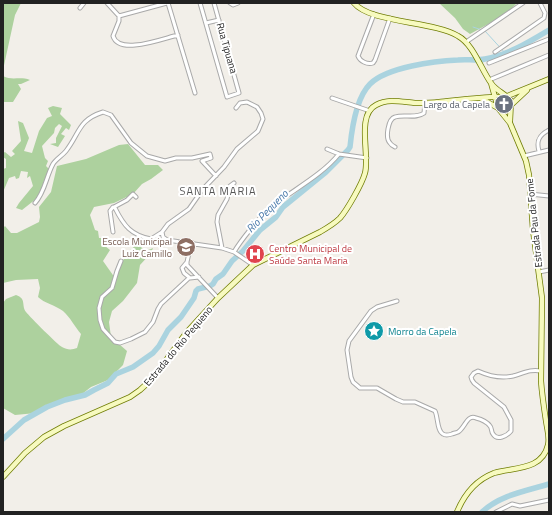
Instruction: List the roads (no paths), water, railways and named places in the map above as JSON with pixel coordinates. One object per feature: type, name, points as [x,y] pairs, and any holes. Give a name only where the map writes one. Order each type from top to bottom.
[{"type":"street","points":[[80,8],[84,3]]},
{"type":"street","points":[[106,3],[119,16],[119,21],[114,36],[117,42],[124,46],[151,42],[178,35]]},
{"type":"street","points":[[119,16],[168,3],[195,93]]},
{"type":"street","points":[[200,3],[206,23],[219,20]]},
{"type":"street","name":"Rua Tipuana","points":[[206,23],[227,97],[239,93],[214,3]]},
{"type":"street","points":[[230,3],[233,5],[238,3]]},
{"type":"street","points":[[354,3],[360,9],[374,14],[446,30],[458,36],[466,42],[490,82],[494,90],[498,107]]},
{"type":"street","points":[[466,42],[523,3]]},
{"type":"street","points":[[495,52],[544,18],[545,12],[540,3]]},
{"type":"street","points":[[374,14],[358,56],[362,61],[370,64],[375,60],[390,18]]},
{"type":"street","points":[[489,63],[549,39]]},
{"type":"street","points":[[490,82],[549,55]]},
{"type":"street","points":[[332,98],[370,111],[374,106],[385,101],[425,103],[506,96],[549,79]]},
{"type":"street","points":[[490,82],[497,90],[506,96],[511,106]]},
{"type":"street","points":[[481,98],[506,111],[529,87]]},
{"type":"street","points":[[487,98],[494,90]]},
{"type":"street","points":[[498,107],[506,96]]},
{"type":"street","points":[[114,207],[125,226],[136,234],[151,239],[162,232],[168,224],[189,208],[203,189],[231,158],[236,149],[258,131],[263,119],[261,112],[257,107],[247,102],[240,103],[236,108]]},
{"type":"street","points":[[395,147],[388,141],[390,121],[392,118],[397,116],[420,116],[424,113],[425,103]]},
{"type":"street","name":"Estrada Pau da Fome","points":[[510,123],[511,106]]},
{"type":"street","name":"Estrada Pau da Fome","points":[[457,512],[469,491],[479,482],[493,474],[526,467],[533,464],[545,452],[549,439],[542,395],[542,298],[533,230],[529,175],[524,156],[510,123],[498,107]]},
{"type":"street","name":"Estrada do Rio Pequeno","points":[[3,477],[44,437],[78,419],[130,397],[144,387],[153,378],[186,333],[218,298],[253,265],[302,242],[337,221],[341,217],[361,183],[365,173],[367,158],[365,127],[370,111]]},
{"type":"street","points":[[36,203],[43,191],[54,163],[66,151],[81,126],[88,118],[103,112],[111,116],[128,140],[142,153],[155,159],[165,160],[192,158],[210,154],[211,158],[202,161],[216,176]]},
{"type":"street","points":[[539,151],[538,140],[549,130]]},
{"type":"street","points":[[327,149],[340,154],[367,158]]},
{"type":"street","points":[[524,156],[539,151],[549,150]]},
{"type":"street","points":[[235,252],[239,244],[270,209],[313,178],[340,154]]},
{"type":"street","points":[[222,248],[217,222],[218,215],[227,200],[230,186],[234,183]]},
{"type":"street","points":[[113,232],[110,211],[111,208],[127,200],[133,194],[136,197]]},
{"type":"street","points":[[530,194],[549,196]]},
{"type":"street","points":[[162,232],[163,237],[167,240],[222,248],[235,252],[253,265]]},
{"type":"street","points":[[189,278],[182,270],[183,265],[187,262],[192,244]]},
{"type":"street","points":[[121,261],[112,288],[102,297],[99,308],[104,330],[115,342],[120,343],[145,332],[153,322],[160,306],[189,278],[199,277]]},
{"type":"street","points":[[187,262],[188,266],[218,298]]},
{"type":"street","points":[[539,272],[549,270]]},
{"type":"street","points":[[397,301],[377,307],[370,311],[349,341],[347,350],[351,377],[353,382],[360,388],[377,388],[403,402],[415,402],[435,411],[440,432],[443,434],[448,435],[458,432],[472,417],[476,417],[488,423],[491,426],[493,435],[496,438],[508,434],[512,427],[511,420],[507,412],[494,398],[474,383],[472,380],[472,375],[478,371],[490,376],[509,377],[532,370],[541,371]]},
{"type":"street","points":[[496,512],[512,504],[520,506],[549,500]]},
{"type":"waterway","points":[[473,27],[482,30]]},
{"type":"waterway","name":"Rio Pequeno","points":[[3,439],[24,420],[47,407],[65,400],[85,395],[108,383],[116,374],[133,367],[153,353],[159,346],[168,330],[181,317],[194,298],[196,291],[213,284],[260,230],[276,217],[283,207],[326,172],[348,150],[350,147],[352,131],[361,97],[370,84],[378,78],[399,69],[412,66],[448,61],[482,60],[494,57],[518,48],[549,30]]},
{"type":"waterway","points":[[485,31],[506,54]]},
{"type":"waterway","points":[[482,512],[497,501],[522,491],[549,484]]},
{"type":"place","name":"Largo da Capela","points":[[504,104]]},
{"type":"place","name":"Escola Municipal Luiz Camillo","points":[[186,247]]},
{"type":"place","name":"Centro Municipal de Saúde Santa Maria","points":[[255,254]]},
{"type":"place","name":"Morro da Capela","points":[[374,331]]},
{"type":"district","name":"SANTA MARIA","points":[[218,191]]}]
